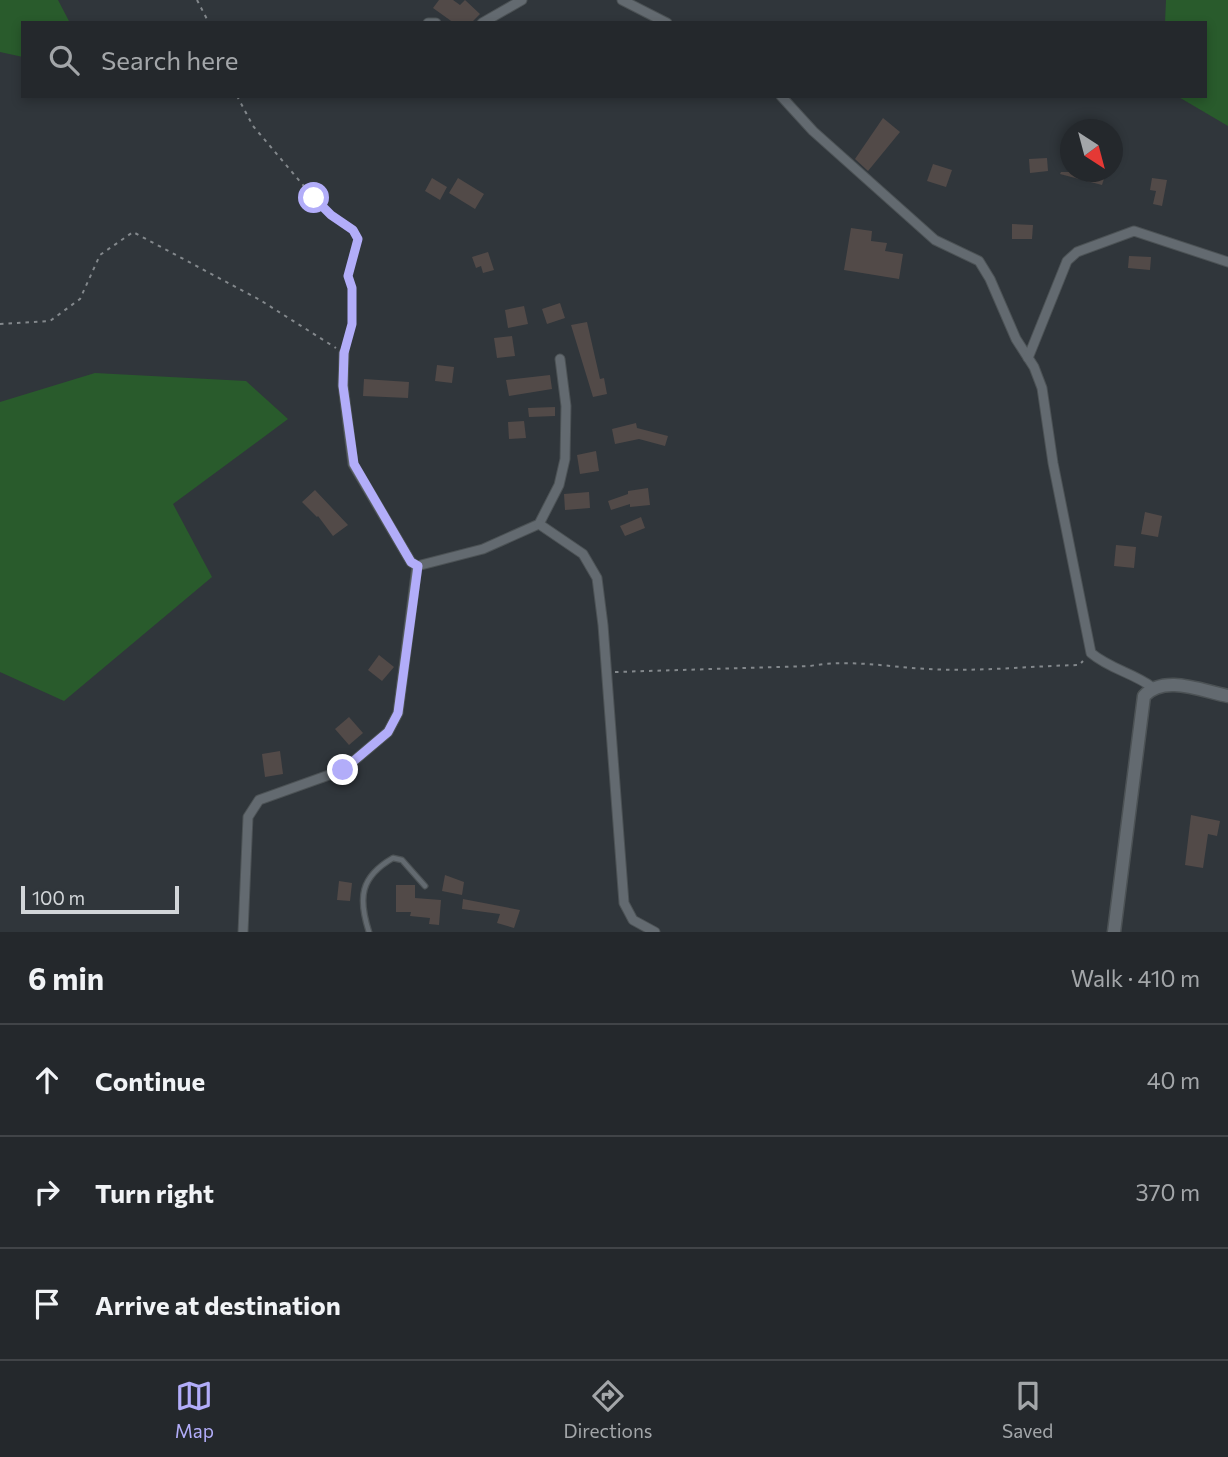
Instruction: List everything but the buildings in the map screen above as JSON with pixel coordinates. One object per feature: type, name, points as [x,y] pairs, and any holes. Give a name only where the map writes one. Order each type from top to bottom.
[{"type":"main road","points":[[1114,932],[1144,696],[1152,687],[1171,684],[1228,696]]},
{"type":"street","points":[[485,21],[522,0]]},
{"type":"street","points":[[622,0],[663,21]]},
{"type":"street","points":[[783,98],[813,131],[935,240],[979,261],[1042,388],[1053,463],[1091,653],[1104,664],[1137,676],[1152,687]]},
{"type":"street","points":[[1028,358],[1067,261],[1077,252],[1134,231],[1228,262]]},
{"type":"street","points":[[344,353],[343,386],[354,464],[411,562],[418,566],[483,549],[539,524],[559,485],[565,459],[566,406],[560,359]]},
{"type":"street","points":[[539,524],[583,554],[597,578],[601,597],[624,903],[633,920],[655,932]]},
{"type":"street","points":[[243,932],[248,817],[259,800],[343,770],[393,726],[398,713],[418,566]]},
{"type":"lane","points":[[369,932],[363,896],[365,882],[377,867],[393,858],[401,860],[425,886]]},
{"type":"path","points":[[197,0],[208,21]]},
{"type":"path","points":[[0,324],[50,321],[80,299],[100,255],[134,232],[260,300],[344,353],[352,324],[352,288],[348,276],[358,239],[353,230],[331,215],[314,198],[253,126],[238,98]]},
{"type":"path","points":[[605,673],[810,666],[834,662],[873,662],[929,670],[1079,665],[1091,653]]},
{"type":"green space","points":[[0,0],[58,0],[69,21],[21,21],[21,57],[0,52]]},
{"type":"green space","points":[[1166,0],[1228,0],[1228,126],[1180,98],[1207,98],[1207,21],[1165,21]]},
{"type":"green space","points":[[95,373],[246,381],[288,419],[173,504],[212,577],[64,701],[0,672],[0,402]]},
{"type":"route","points":[[314,198],[331,215],[353,230],[358,239],[348,276],[354,308],[344,353],[343,386],[354,464],[411,562],[418,566],[398,713],[388,732],[343,770]]}]
